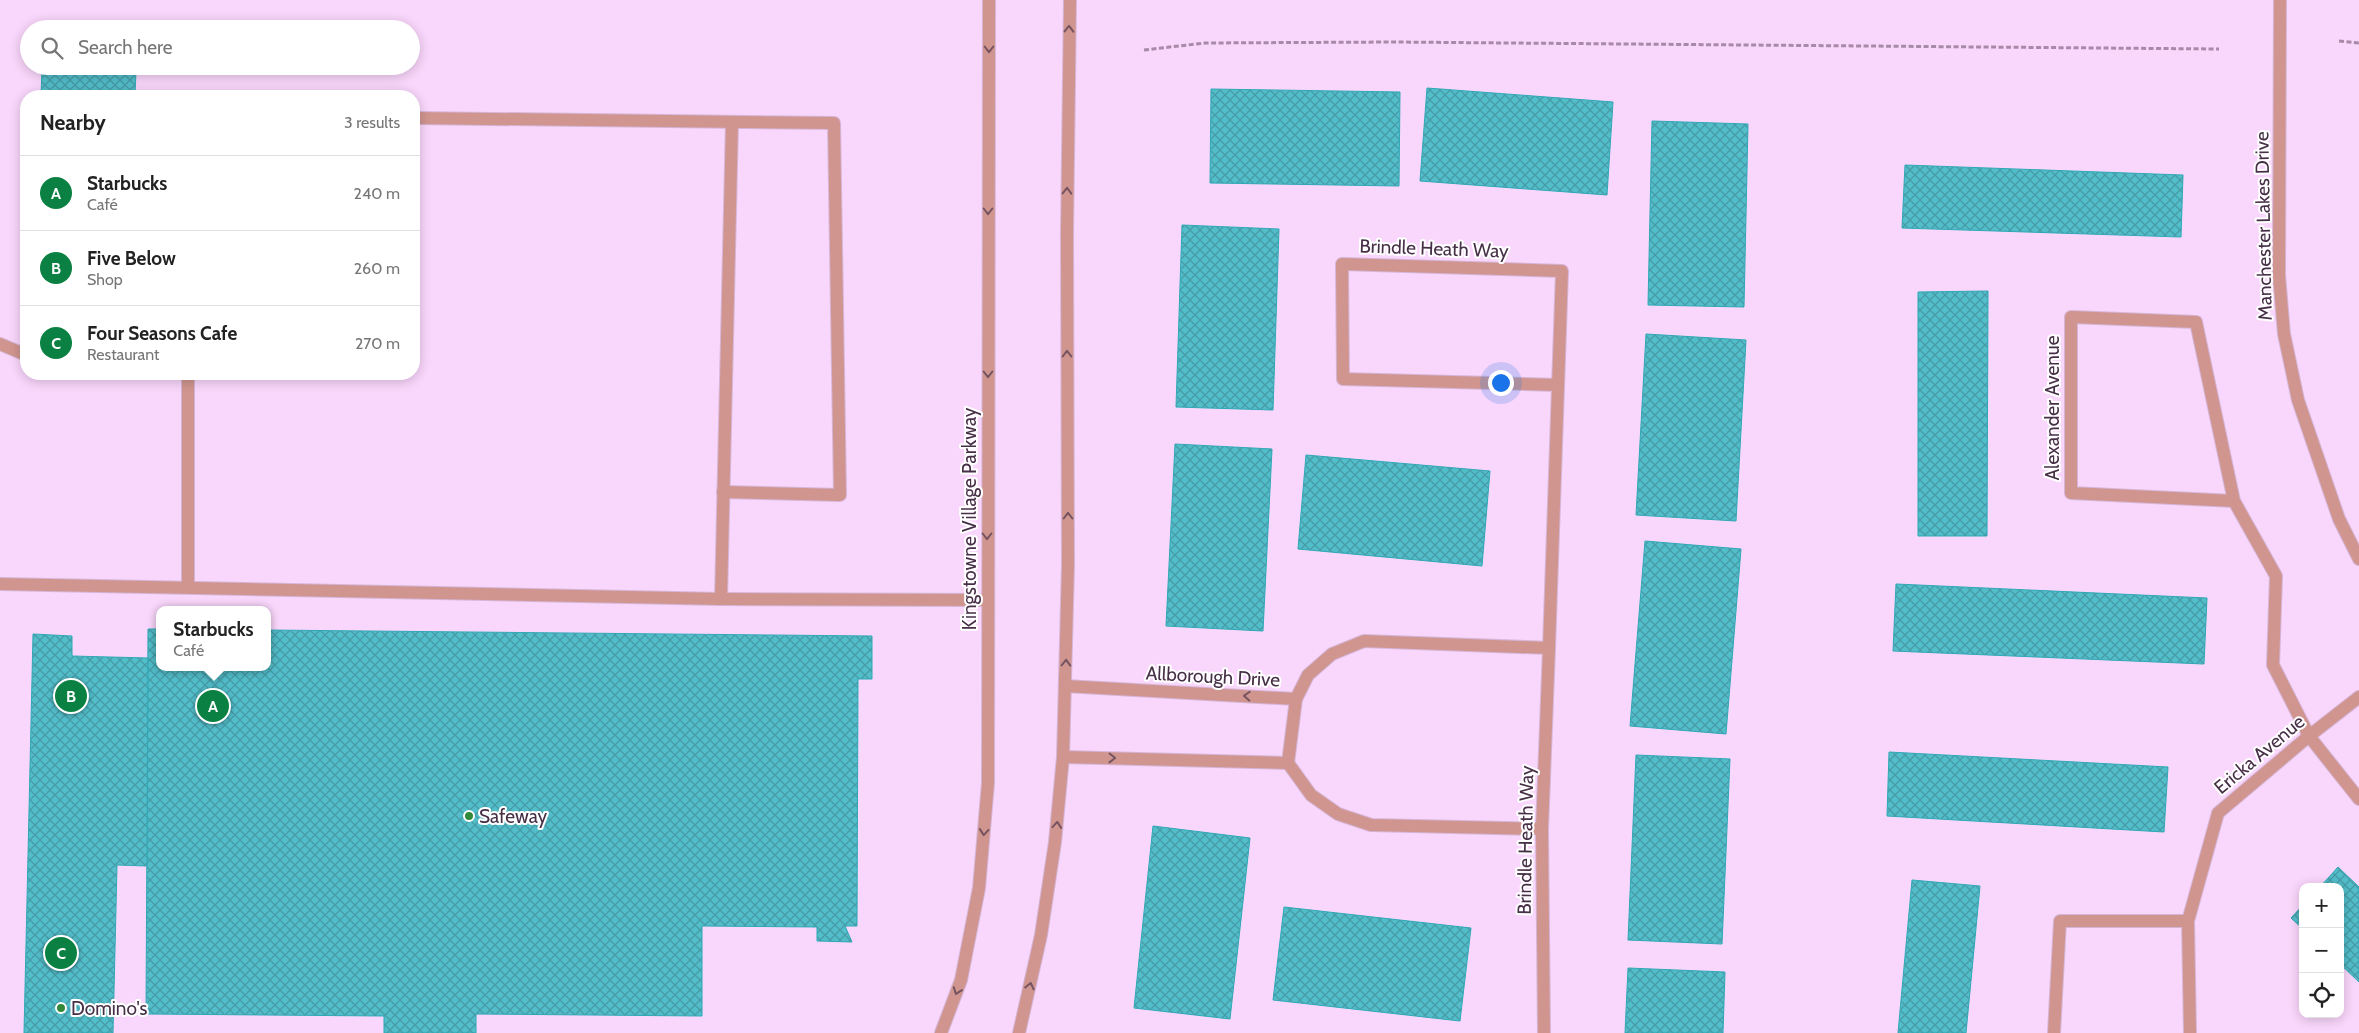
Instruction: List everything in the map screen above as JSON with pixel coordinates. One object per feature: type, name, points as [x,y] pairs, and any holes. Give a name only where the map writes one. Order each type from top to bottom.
[{"type":"street","name":"Kingstowne Village Parkway","points":[[941,1033],[961,980],[979,888],[988,783],[989,0]]},
{"type":"street","points":[[1019,1033],[1041,935],[1055,842],[1063,757],[1068,565],[1067,234],[1070,0]]},
{"type":"street","name":"Manchester Lakes Drive","points":[[2280,0],[2278,275],[2284,334],[2298,400],[2339,519],[2359,559]]},
{"type":"street","points":[[420,118],[834,123],[840,494],[723,492]]},
{"type":"street","points":[[720,599],[732,122]]},
{"type":"street","name":"Brindle Heath Way","points":[[1544,1033],[1542,830],[1549,648],[1562,272],[1342,264],[1343,379],[1558,386]]},
{"type":"street","name":"Alexander Avenue","points":[[2234,501],[2071,493],[2070,317],[2196,322],[2234,501],[2276,576],[2273,665],[2309,736],[2359,799]]},
{"type":"street","points":[[0,344],[20,352]]},
{"type":"street","points":[[188,380],[188,587]]},
{"type":"street","points":[[0,584],[720,599],[987,600]]},
{"type":"street","points":[[1296,699],[1308,675],[1332,654],[1364,641],[1549,648]]},
{"type":"street","name":"Allborough Drive","points":[[1065,686],[1296,699],[1288,763]]},
{"type":"street","name":"Ericka Avenue","points":[[2190,1033],[2188,921],[2218,813],[2309,736],[2359,697]]},
{"type":"street","points":[[1063,757],[1288,763],[1311,796],[1338,814],[1372,825],[1542,830]]},
{"type":"street","points":[[2054,1033],[2060,921],[2188,921]]},
{"type":"path","points":[[2339,41],[2359,43]]},
{"type":"path","points":[[1144,50],[1205,43],[1372,42],[2219,49]]},
{"type":"building","points":[[42,75],[136,75],[135,90],[41,90]]},
{"type":"building","points":[[1427,88],[1613,102],[1607,195],[1420,181]]},
{"type":"building","points":[[1211,89],[1400,92],[1399,186],[1210,183]]},
{"type":"building","points":[[1652,121],[1748,124],[1744,307],[1648,305]]},
{"type":"building","points":[[1905,165],[2183,175],[2181,237],[1902,228]]},
{"type":"building","points":[[1182,225],[1279,229],[1273,410],[1176,407]]},
{"type":"building","points":[[1988,291],[1987,536],[1918,536],[1918,292]]},
{"type":"building","points":[[1646,334],[1746,340],[1736,521],[1636,515]]},
{"type":"building","points":[[1175,444],[1272,449],[1263,631],[1166,626]]},
{"type":"building","points":[[1306,455],[1490,471],[1482,566],[1298,549]]},
{"type":"building","points":[[1645,541],[1741,549],[1726,734],[1630,726]]},
{"type":"building","points":[[1896,584],[2207,598],[2204,664],[1893,651]]},
{"type":"building","points":[[148,629],[156,629],[156,671],[271,671],[271,630],[872,636],[872,679],[858,679],[857,926],[845,926],[852,942],[817,941],[817,927],[702,926],[702,1016],[476,1014],[476,1033],[384,1033],[384,1016],[146,1014]]},
{"type":"building","points":[[33,634],[72,636],[72,656],[148,658],[147,866],[117,865],[113,1033],[24,1033]]},
{"type":"building","points":[[1889,752],[2168,767],[2164,832],[1887,816]]},
{"type":"building","points":[[1636,755],[1730,759],[1722,944],[1628,940]]},
{"type":"building","points":[[1153,826],[1250,838],[1230,1019],[1134,1008]]},
{"type":"building","points":[[2338,867],[2359,887],[2359,982],[2344,968],[2344,883],[2324,883]]},
{"type":"building","points":[[1912,880],[1980,886],[1966,1033],[1898,1033]]},
{"type":"building","points":[[1284,907],[1471,928],[1460,1021],[1273,1000]]},
{"type":"building","points":[[2299,909],[2299,925],[2291,918]]},
{"type":"building","points":[[1628,968],[1725,972],[1723,1033],[1625,1033]]},
{"type":"place","name":"Five Below","points":[[71,696]]},
{"type":"place","name":"Starbucks","points":[[213,706]]},
{"type":"place","name":"Safeway","points":[[469,816]]},
{"type":"place","name":"Four Seasons Cafe","points":[[61,953]]},
{"type":"place","name":"Domino's","points":[[61,1008]]}]
